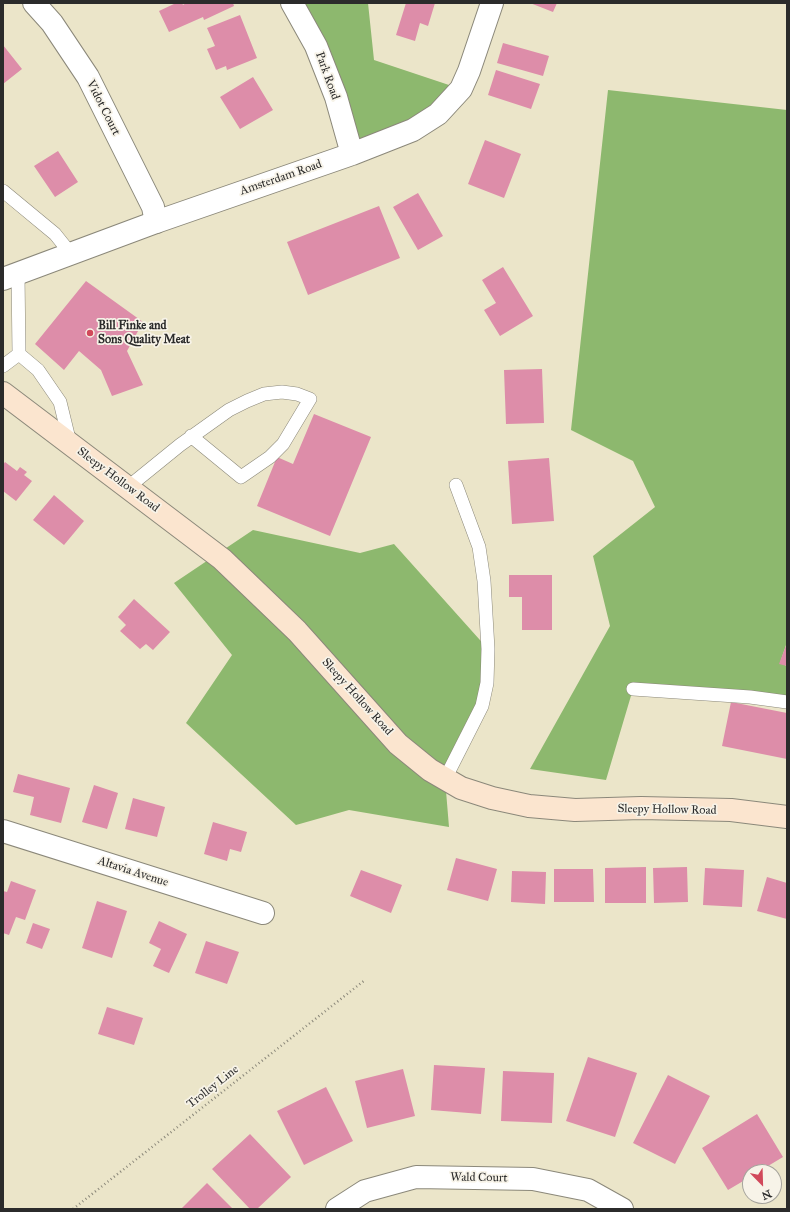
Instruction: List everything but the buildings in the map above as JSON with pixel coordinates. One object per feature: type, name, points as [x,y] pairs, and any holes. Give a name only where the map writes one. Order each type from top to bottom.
[{"type":"main road","name":"Sleepy Hollow Road","points":[[3,393],[222,559],[297,630],[398,744],[430,770],[461,788],[492,798],[529,806],[575,810],[641,808],[731,810],[787,817]]},
{"type":"street","name":"Vidot Court","points":[[34,3],[52,23],[88,77],[153,207],[156,222]]},
{"type":"street","name":"Park Road","points":[[292,3],[316,46],[336,97],[352,154]]},
{"type":"street","name":"Amsterdam Road","points":[[10,277],[156,222],[352,154],[413,130],[438,114],[460,89],[469,71],[492,3]]},
{"type":"street","name":"Altavia Avenue","points":[[3,831],[263,913]]},
{"type":"street","name":"Wald Court","points":[[337,1209],[365,1191],[416,1177],[533,1178],[588,1190],[622,1209]]},
{"type":"lane","points":[[3,190],[55,234],[70,254]]},
{"type":"lane","points":[[10,277],[19,354],[38,370],[60,402],[71,445]]},
{"type":"lane","points":[[3,366],[19,354]]},
{"type":"lane","points":[[127,488],[191,436],[230,410],[264,394],[282,392],[297,394],[310,399],[283,444],[270,457],[241,477],[191,436]]},
{"type":"lane","points":[[445,779],[482,706],[487,683],[488,649],[483,574],[479,547],[456,485]]},
{"type":"lane","points":[[632,689],[750,697],[787,702]]},
{"type":"path","name":"Trolley Line","points":[[72,1209],[365,980]]},
{"type":"green space","points":[[292,3],[368,3],[374,60],[461,89],[352,154]]},
{"type":"green space","points":[[608,90],[787,110],[787,642],[780,663],[787,666],[787,702],[633,689],[606,780],[530,769],[610,626],[593,556],[655,507],[633,461],[571,430]]},
{"type":"green space","points":[[253,530],[360,553],[394,544],[488,649],[487,683],[445,779],[449,827],[349,810],[296,825],[186,723],[232,655],[174,583]]},
{"type":"place","name":"Bill Finke and Sons Quality Meat","points":[[90,333]]}]
